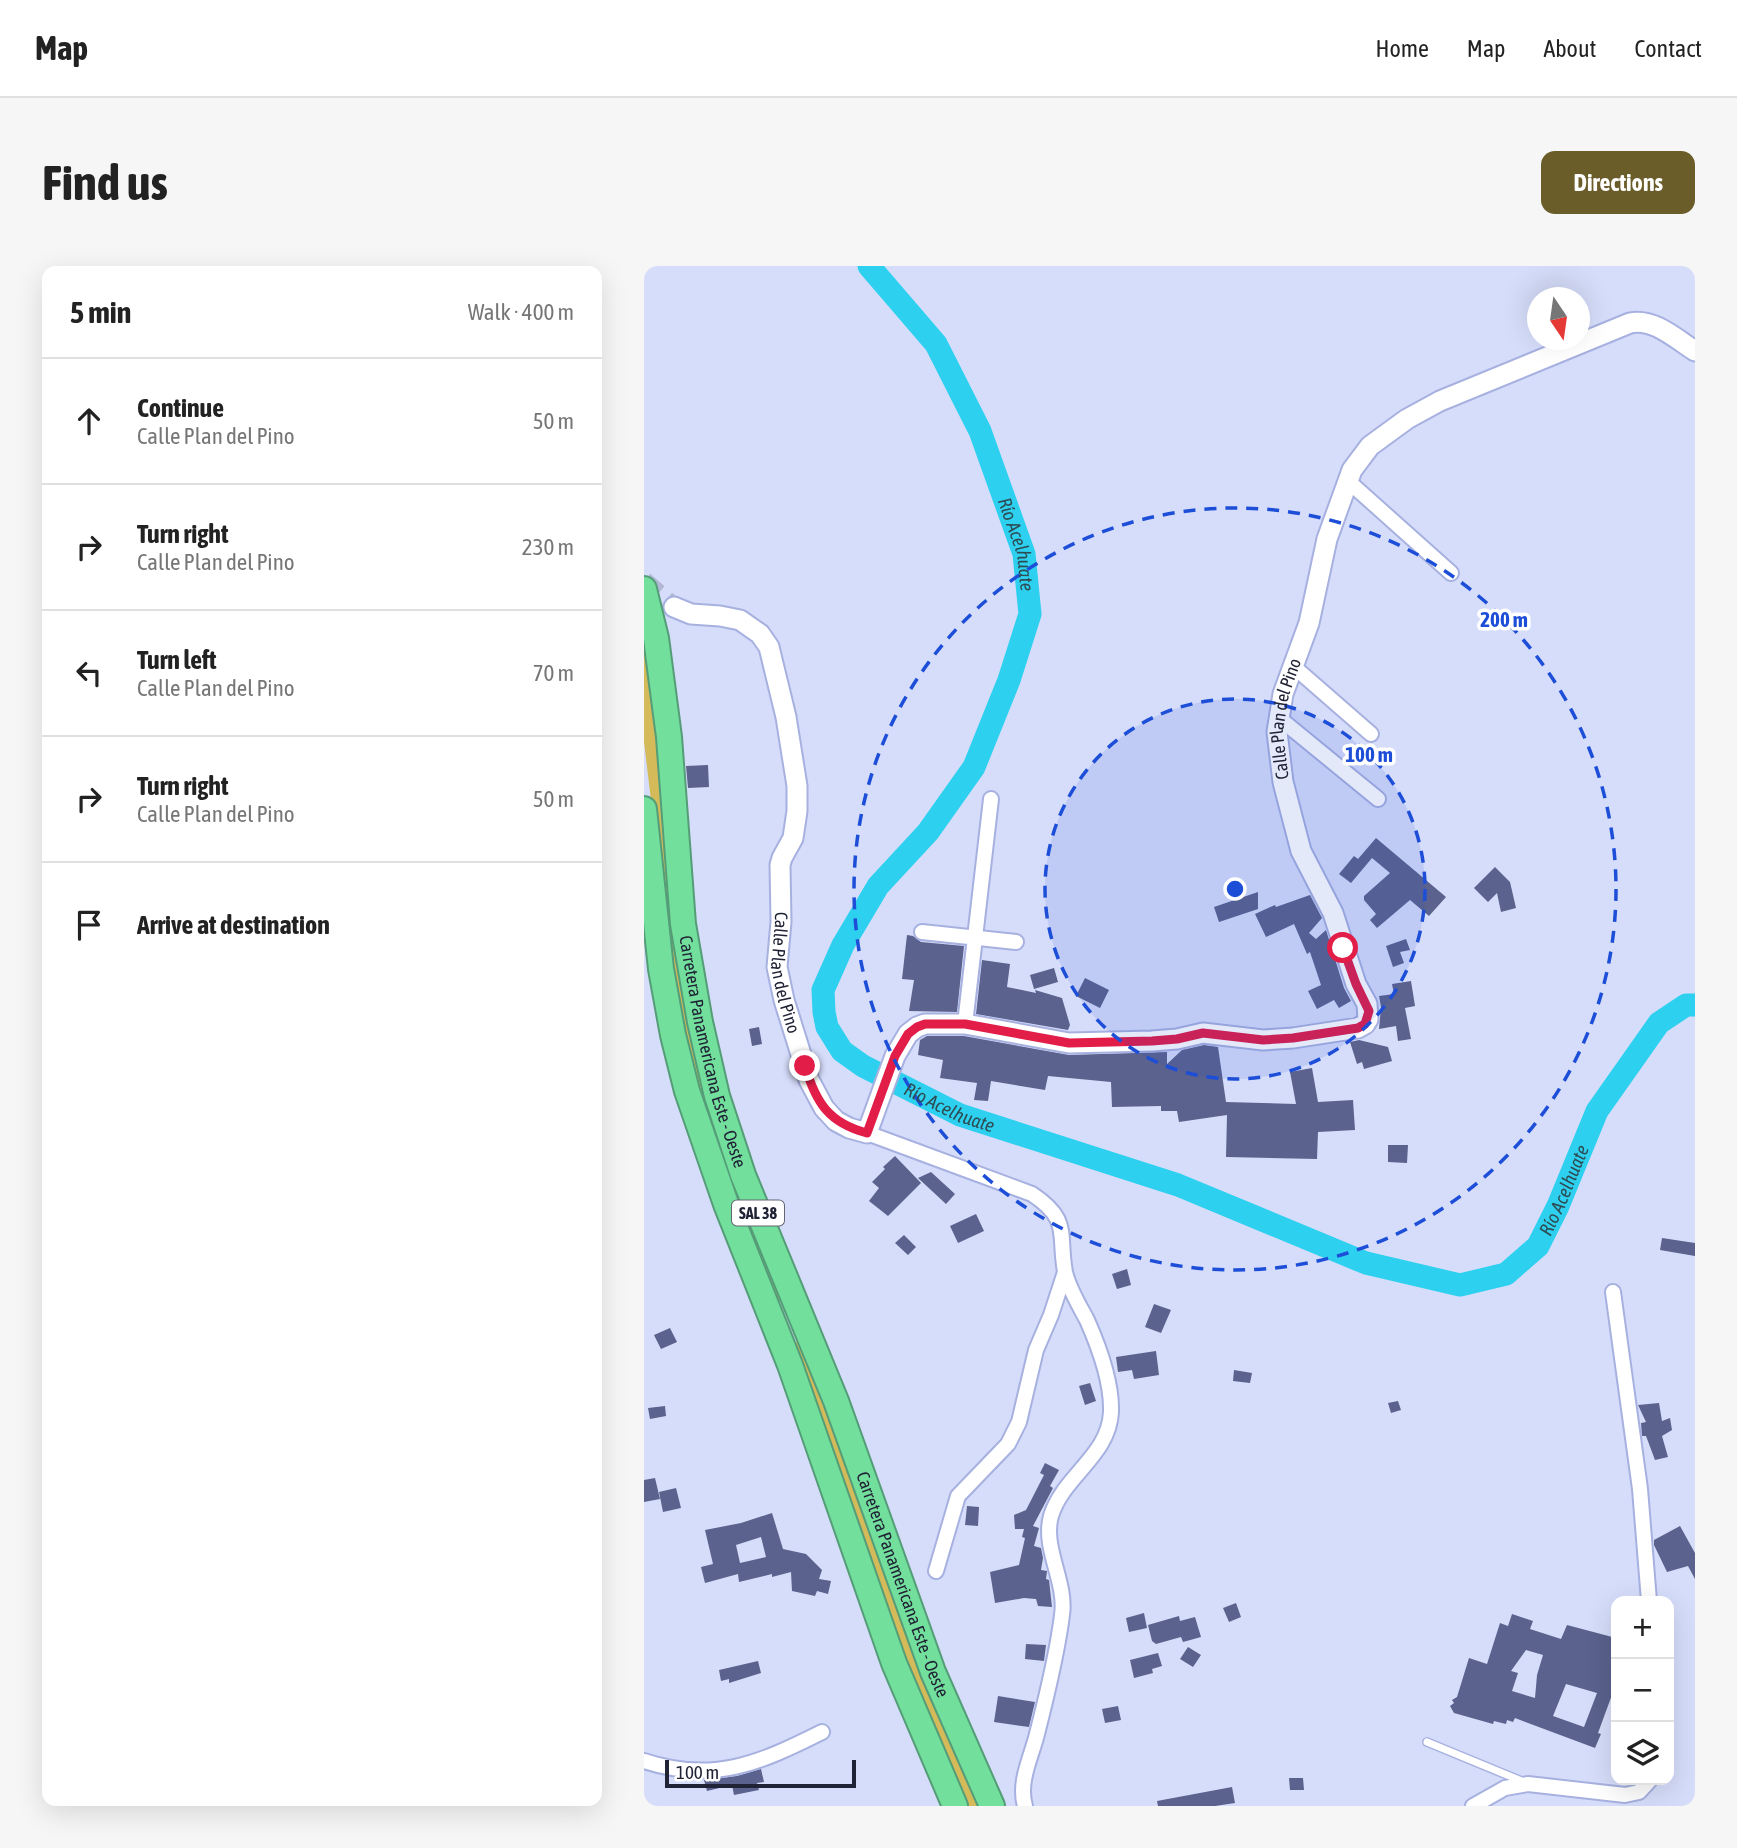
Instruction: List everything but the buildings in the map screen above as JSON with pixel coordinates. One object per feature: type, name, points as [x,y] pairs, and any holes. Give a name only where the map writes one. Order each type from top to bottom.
[{"type":"highway","name":"Carretera Panamericana Este - Oeste","points":[[644,589],[656,638],[663,689],[683,924],[700,1022],[730,1139],[836,1401],[933,1672],[992,1806]]},
{"type":"highway","name":"Carretera Panamericana Este - Oeste","points":[[644,809],[654,917],[673,1035],[703,1140],[786,1354],[890,1650],[955,1806]]},
{"type":"highway","points":[[767,1307],[774,1315],[786,1313],[793,1308],[793,1296]]},
{"type":"highway","points":[[786,1354],[790,1338],[805,1336],[813,1344]]},
{"type":"street","name":"Calle Plan del Pino","points":[[674,607],[691,614],[740,620],[760,634],[769,647],[786,717],[797,786],[793,838],[780,865],[781,922],[777,967],[814,1092],[836,1121],[867,1133],[895,1056],[908,1034],[925,1024],[965,1024],[1085,1044],[1177,1039],[1203,1033],[1263,1040],[1358,1028],[1365,1024],[1369,1011],[1356,984],[1333,913],[1299,844],[1283,782],[1277,732],[1283,694],[1309,623],[1327,539],[1352,470],[1364,451],[1408,419],[1451,396],[1630,323],[1641,321],[1651,324],[1695,351]]},
{"type":"street","points":[[1348,481],[1451,573]]},
{"type":"street","points":[[1293,666],[1371,734]]},
{"type":"street","points":[[1279,718],[1378,799]]},
{"type":"street","points":[[965,1024],[991,799]]},
{"type":"street","points":[[922,932],[1016,942]]},
{"type":"street","points":[[867,1133],[1032,1194],[1056,1214],[1063,1234],[1065,1272],[1098,1346],[1106,1377],[1111,1410],[1108,1431],[1098,1449],[1058,1499],[1051,1516],[1049,1532],[1063,1611],[1037,1736],[1024,1778],[1024,1806]]},
{"type":"street","points":[[936,1570],[958,1496],[1009,1444],[1019,1422],[1036,1350],[1065,1272]]},
{"type":"street","points":[[1613,1292],[1640,1489],[1649,1596]]},
{"type":"street","points":[[644,1762],[669,1770],[723,1770],[774,1756],[822,1732]]},
{"type":"street","points":[[1473,1806],[1505,1788],[1528,1784],[1625,1795],[1639,1793],[1646,1785]]},
{"type":"lane","points":[[1427,1742],[1528,1784]]},
{"type":"shaded area","points":[[644,638],[651,670],[676,912],[782,1300],[778,1301],[769,1295],[679,1033],[644,742]]},
{"type":"shaded area","points":[[799,1341],[983,1806],[964,1806],[917,1701],[792,1344]]},
{"type":"waterway","name":"Río Acelhuate","points":[[869,266],[936,344],[980,431],[1024,554],[1030,614],[1009,680],[974,767],[928,832],[878,886],[843,945],[823,990],[827,1027],[842,1051],[863,1066],[960,1115],[1178,1185],[1366,1263],[1460,1285],[1506,1274],[1538,1246],[1558,1206],[1597,1111],[1659,1023],[1686,1005],[1695,1005]]},
{"type":"tunnel","points":[[644,581],[674,607]]},
{"type":"route","points":[[805,1066],[814,1092],[836,1121],[867,1133],[895,1056],[908,1034],[925,1024],[965,1024],[1085,1044],[1177,1039],[1203,1033],[1263,1040],[1358,1028],[1365,1024],[1369,1011],[1343,948]]}]
